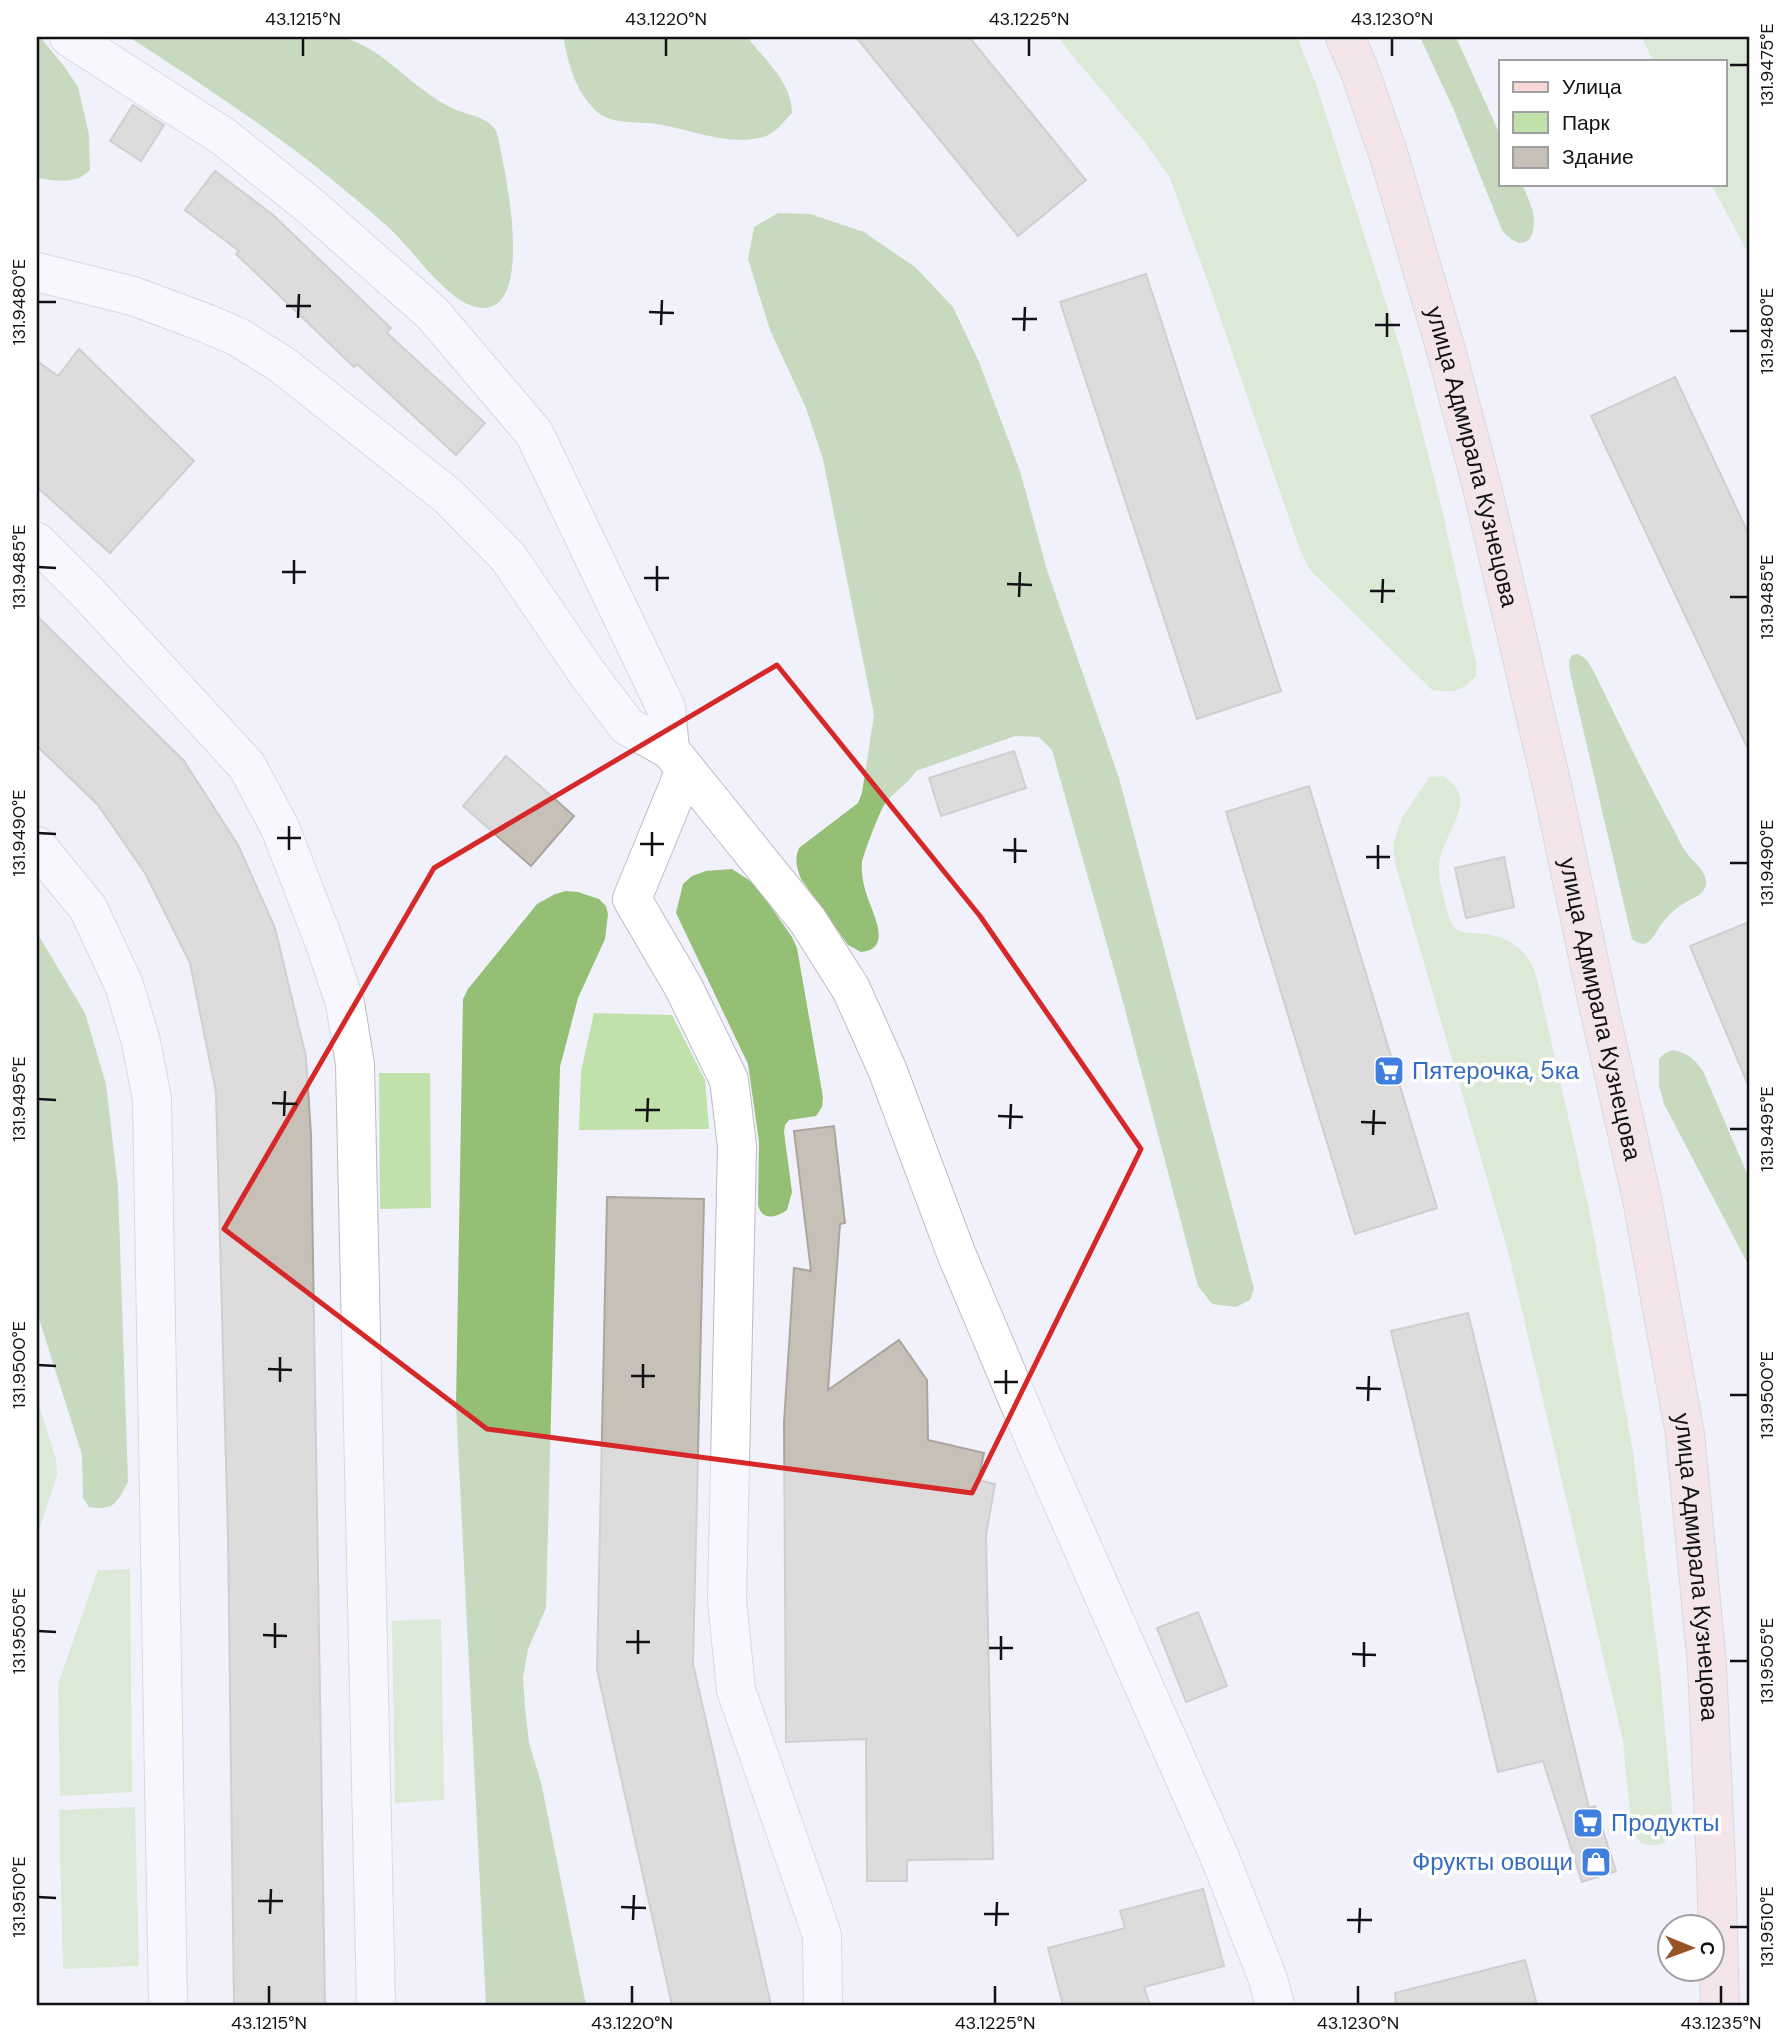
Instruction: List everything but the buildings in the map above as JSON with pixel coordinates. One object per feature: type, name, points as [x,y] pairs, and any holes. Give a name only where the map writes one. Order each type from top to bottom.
[{"type":"main road","name":"улица Адмирала Кузнецова","points":[[1345,37],[1360,72],[1401,194],[1479,474],[1553,790],[1642,1199],[1685,1434],[1707,1665],[1720,2005]]},
{"type":"street","points":[[69,37],[224,137],[378,264],[432,313],[534,433],[666,708],[677,760],[632,899],[684,988],[729,1080],[737,1146],[728,1613],[736,1690],[822,1935],[823,2005]]},
{"type":"street","points":[[37,272],[133,296],[238,337],[281,364],[448,496],[508,556],[626,726],[677,760],[808,921],[851,989],[887,1069],[957,1253],[1040,1452],[1220,1858],[1268,1979],[1275,2005]]},
{"type":"street","points":[[37,542],[88,593],[247,766],[280,828],[345,1003],[355,1065],[376,2005]]},
{"type":"street","points":[[37,846],[88,908],[124,985],[141,1042],[152,1099],[169,2005]]},
{"type":"highlighted area","points":[[777,665],[980,916],[1141,1149],[972,1493],[487,1429],[224,1229],[434,868]]},
{"type":"green space","points":[[37,37],[40,37],[63,65],[78,87],[89,135],[90,170],[72,180],[37,178]]},
{"type":"green space","points":[[129,37],[344,37],[373,51],[443,103],[488,122],[498,137],[511,212],[513,257],[505,294],[495,305],[482,308],[455,296],[387,226],[326,175],[244,113]]},
{"type":"green space","points":[[563,37],[747,37],[783,81],[788,91],[792,113],[779,127],[763,137],[737,140],[654,124],[610,119],[595,110],[577,85]]},
{"type":"green space","points":[[1060,37],[1297,37],[1317,87],[1403,357],[1439,497],[1476,663],[1476,676],[1466,685],[1452,691],[1432,690],[1310,570],[1300,550],[1170,178],[1145,142],[1062,43]]},
{"type":"green space","points":[[1420,37],[1456,37],[1499,133],[1499,186],[1523,186],[1530,203],[1534,222],[1531,237],[1527,241],[1512,240],[1502,230],[1453,108]]},
{"type":"green space","points":[[1642,37],[1749,37],[1749,255],[1712,186],[1726,186],[1726,60],[1653,60]]},
{"type":"green space","points":[[778,213],[810,214],[864,232],[915,267],[953,307],[979,362],[1020,471],[1047,570],[1119,778],[1254,1289],[1250,1300],[1236,1307],[1212,1304],[1198,1286],[1119,987],[1052,750],[1039,737],[1015,736],[916,771],[886,802],[862,862],[864,886],[878,926],[877,944],[871,949],[861,952],[848,945],[801,879],[796,860],[799,848],[858,803],[862,793],[874,715],[823,459],[806,408],[770,330],[748,259],[754,227]]},
{"type":"green space","points":[[1578,654],[1586,659],[1593,670],[1682,846],[1706,879],[1703,891],[1675,910],[1651,940],[1643,944],[1632,939],[1570,673],[1569,661],[1572,655]]},
{"type":"green space","points":[[1443,776],[1454,785],[1460,796],[1457,818],[1441,854],[1439,866],[1450,921],[1462,932],[1492,935],[1509,941],[1523,952],[1532,965],[1589,1209],[1633,1452],[1660,1672],[1672,1807],[1670,1831],[1664,1843],[1657,1845],[1643,1843],[1635,1832],[1623,1741],[1508,1251],[1396,867],[1393,844],[1402,818],[1429,777]]},
{"type":"green space","points":[[732,869],[755,884],[797,948],[823,1097],[822,1107],[816,1116],[789,1120],[785,1125],[792,1192],[787,1210],[774,1216],[763,1214],[758,1205],[759,1142],[748,1064],[676,913],[683,884],[692,876],[706,871]]},
{"type":"green space","points":[[566,891],[599,899],[606,906],[608,914],[605,939],[578,998],[560,1067],[546,1608],[528,1649],[523,1677],[529,1743],[541,1782],[586,2005],[486,2005],[456,1405],[463,999],[468,989],[537,904]]},
{"type":"green space","points":[[37,933],[85,1013],[106,1084],[118,1187],[128,1482],[114,1504],[104,1508],[89,1507],[83,1498],[82,1455],[37,1312]]},
{"type":"green space","points":[[594,1013],[672,1015],[705,1080],[709,1129],[579,1130],[581,1071]]},
{"type":"green space","points":[[1673,1050],[1690,1057],[1703,1071],[1749,1178],[1749,1266],[1664,1104],[1659,1086],[1659,1059]]},
{"type":"green space","points":[[379,1073],[430,1073],[431,1208],[380,1209]]},
{"type":"green space","points":[[37,1399],[56,1459],[57,1475],[37,1536]]},
{"type":"green space","points":[[130,1569],[132,1792],[60,1796],[58,1684],[98,1570]]},
{"type":"green space","points":[[441,1619],[444,1800],[395,1803],[392,1621]]},
{"type":"green space","points":[[135,1807],[139,1966],[63,1969],[59,1810]]},
{"type":"place","name":"Пятерочка, 5ка","points":[[1389,1071]]},
{"type":"place","name":"Продукты","points":[[1588,1823]]},
{"type":"place","name":"Фрукты овощи","points":[[1596,1862]]}]
